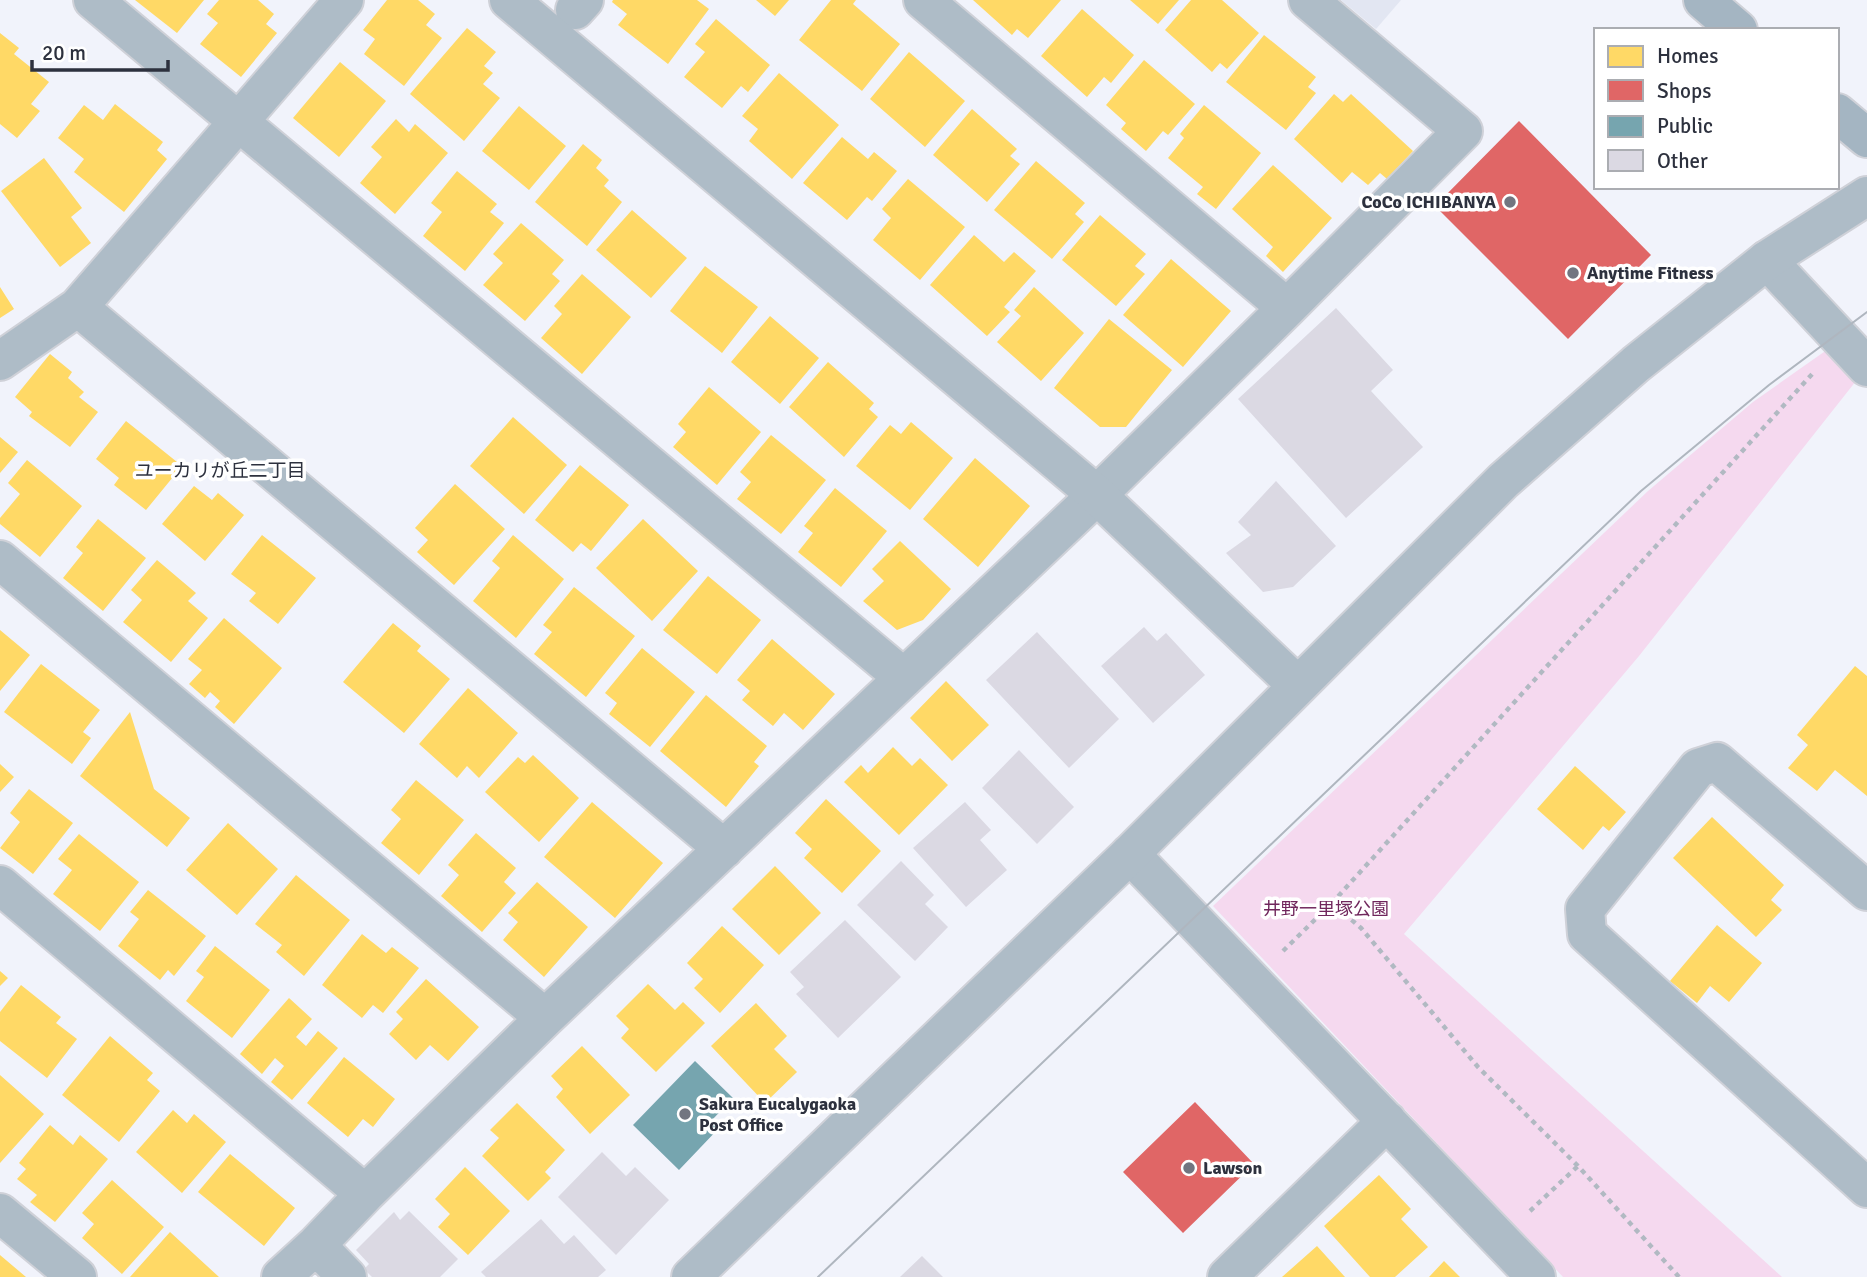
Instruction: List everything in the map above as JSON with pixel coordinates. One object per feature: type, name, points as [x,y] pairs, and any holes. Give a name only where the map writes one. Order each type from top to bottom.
[{"type":"highway","points":[[1703,0],[1736,28]]},
{"type":"highway","points":[[1839,115],[1867,138]]},
{"type":"street","points":[[93,0],[904,678]]},
{"type":"street","points":[[0,361],[78,307],[344,0]]},
{"type":"street","points":[[509,0],[1097,495],[1297,685]]},
{"type":"street","points":[[923,0],[1287,308]]},
{"type":"street","points":[[281,1277],[545,1018],[1097,495],[1463,131],[1308,0]]},
{"type":"street","points":[[691,1277],[1130,854],[1503,481],[1636,364],[1767,260],[1867,196]]},
{"type":"street","points":[[1767,260],[1867,367]]},
{"type":"street","points":[[78,307],[724,849]]},
{"type":"street","points":[[0,560],[545,1018]]},
{"type":"street","points":[[1867,891],[1717,762],[1698,768],[1585,909],[1587,934],[1867,1188]]},
{"type":"street","points":[[1130,854],[1536,1277]]},
{"type":"street","points":[[0,885],[365,1194]]},
{"type":"street","points":[[1227,1277],[1387,1121]]},
{"type":"street","points":[[0,1213],[77,1277]]},
{"type":"street","points":[[316,1245],[347,1277]]},
{"type":"path","points":[[1252,981],[1332,903],[1818,369]]},
{"type":"path","points":[[1332,903],[1361,928],[1478,1066],[1578,1166],[1679,1277]]},
{"type":"path","points":[[1523,1219],[1578,1166]]},
{"type":"shaded area","points":[[1341,0],[1401,0],[1376,29]]},
{"type":"green space","name":"井野一里塚公園","points":[[1831,347],[1856,381],[1639,656],[1404,934],[1782,1277],[1563,1277],[1213,906],[1648,491],[1753,402]]},
{"type":"building: Homes","points":[[135,0],[204,0],[177,33]]},
{"type":"building: Homes","points":[[219,0],[258,0],[274,14],[266,24],[277,33],[241,77],[200,44],[218,23],[207,14]]},
{"type":"building: Homes","points":[[387,0],[418,0],[435,14],[426,25],[442,38],[404,86],[364,54],[375,39],[363,30]]},
{"type":"building: Homes","points":[[697,0],[709,9],[668,64],[618,25],[627,14],[612,2]]},
{"type":"building: Homes","points":[[756,0],[789,0],[775,16]]},
{"type":"building: Homes","points":[[831,0],[856,0],[853,4],[900,44],[862,91],[799,40]]},
{"type":"building: Homes","points":[[973,0],[1061,0],[1028,38],[1017,29],[1012,35]]},
{"type":"building: Homes","points":[[1130,0],[1179,0],[1158,24]]},
{"type":"building: Homes","points":[[1191,0],[1222,0],[1259,33],[1227,69],[1220,63],[1212,72],[1165,30]]},
{"type":"building: Homes","points":[[1082,9],[1134,55],[1111,83],[1104,77],[1087,97],[1041,56]]},
{"type":"building: Homes","points":[[716,19],[770,65],[748,92],[741,86],[722,108],[684,77],[705,52],[695,44]]},
{"type":"building: Homes","points":[[467,28],[496,52],[484,66],[493,73],[483,84],[500,98],[464,141],[410,94]]},
{"type":"building: Homes","points":[[0,33],[19,48],[14,54],[49,82],[31,104],[40,111],[17,138],[0,124]]},
{"type":"building: Homes","points":[[1264,35],[1316,77],[1308,87],[1316,93],[1286,130],[1226,82]]},
{"type":"building: Homes","points":[[909,52],[965,101],[925,147],[870,99]]},
{"type":"building: Homes","points":[[1144,60],[1195,104],[1168,135],[1163,131],[1146,151],[1121,129],[1126,123],[1106,105]]},
{"type":"building: Homes","points":[[340,62],[386,101],[339,157],[293,118]]},
{"type":"building: Homes","points":[[779,73],[839,125],[792,179],[749,141],[758,129],[742,116]]},
{"type":"building: Homes","points":[[1334,94],[1343,102],[1351,94],[1413,151],[1387,179],[1380,173],[1368,185],[1352,172],[1342,183],[1294,139]]},
{"type":"building: Homes","points":[[115,104],[163,142],[157,150],[167,159],[124,212],[74,172],[84,159],[58,138],[84,105],[103,120]]},
{"type":"building: Homes","points":[[1204,105],[1261,153],[1216,209],[1197,194],[1203,187],[1168,158],[1184,138],[1180,134]]},
{"type":"building: Homes","points":[[519,106],[566,146],[529,190],[482,151]]},
{"type":"building: Homes","points":[[972,109],[1017,149],[1010,156],[1020,164],[987,202],[933,155]]},
{"type":"building: Homes","points":[[396,119],[409,132],[415,124],[448,153],[395,214],[360,183],[382,157],[371,147]]},
{"type":"building: Homes","points":[[842,137],[868,159],[874,152],[897,171],[872,201],[867,197],[847,220],[803,183]]},
{"type":"building: Homes","points":[[583,144],[602,160],[596,168],[609,180],[604,186],[622,202],[587,246],[535,202]]},
{"type":"building: Homes","points":[[44,158],[82,208],[71,217],[91,243],[60,267],[1,191]]},
{"type":"building: Homes","points":[[1036,161],[1085,203],[1075,214],[1084,222],[1052,259],[994,210]]},
{"type":"building: Homes","points":[[1273,165],[1332,218],[1283,272],[1266,256],[1273,247],[1232,209]]},
{"type":"building: Homes","points":[[457,171],[497,204],[490,212],[504,223],[465,271],[423,236],[442,212],[431,203]]},
{"type":"building: Homes","points":[[908,179],[965,227],[920,280],[873,240],[891,218],[882,209]]},
{"type":"building: Homes","points":[[632,210],[687,258],[651,298],[596,250]]},
{"type":"building: Homes","points":[[1100,215],[1146,254],[1135,266],[1145,274],[1116,306],[1062,260]]},
{"type":"building: Homes","points":[[521,223],[564,260],[552,274],[560,281],[525,321],[483,285],[503,263],[493,254]]},
{"type":"building: Homes","points":[[974,235],[1004,262],[1014,252],[1036,271],[1004,307],[1010,312],[987,336],[930,285]]},
{"type":"building: Homes","points":[[1171,259],[1231,311],[1183,367],[1123,315]]},
{"type":"building: Homes","points":[[705,266],[758,307],[722,353],[670,311]]},
{"type":"building: Homes","points":[[582,274],[631,317],[582,374],[541,338],[562,314],[554,306]]},
{"type":"building: Homes","points":[[0,287],[14,309],[0,318]]},
{"type":"building: Homes","points":[[1034,287],[1084,333],[1041,381],[997,342],[1021,316],[1014,310]]},
{"type":"building: Homes","points":[[770,316],[819,358],[780,404],[731,362]]},
{"type":"building: Homes","points":[[1109,319],[1172,370],[1126,427],[1100,427],[1054,388]]},
{"type":"building: Homes","points":[[50,354],[72,372],[68,378],[84,392],[79,397],[98,412],[70,447],[29,416],[32,412],[15,397]]},
{"type":"building: Homes","points":[[828,362],[874,403],[869,409],[878,417],[844,457],[789,407]]},
{"type":"building: Homes","points":[[709,387],[761,432],[717,485],[673,447],[686,432],[678,424]]},
{"type":"building: Homes","points":[[513,417],[567,465],[524,514],[470,466]]},
{"type":"building: Homes","points":[[126,421],[182,466],[146,510],[114,485],[119,478],[96,459]]},
{"type":"building: Homes","points":[[911,422],[953,458],[910,510],[856,466],[890,425],[901,434]]},
{"type":"building: Homes","points":[[771,435],[826,480],[781,534],[737,499],[751,482],[740,472]]},
{"type":"building: Homes","points":[[0,437],[18,452],[0,473]]},
{"type":"building: Homes","points":[[975,458],[1030,506],[978,567],[923,519]]},
{"type":"building: Homes","points":[[27,460],[82,506],[40,557],[0,524],[0,518],[20,494],[8,483]]},
{"type":"building: Homes","points":[[580,465],[629,505],[591,551],[581,543],[573,552],[535,520]]},
{"type":"building: Homes","points":[[455,484],[505,529],[454,585],[417,552],[428,540],[415,528]]},
{"type":"building: Homes","points":[[194,486],[212,500],[218,493],[244,515],[205,561],[162,524]]},
{"type":"building: Homes","points":[[835,488],[887,531],[841,587],[798,552],[813,533],[804,526]]},
{"type":"building: Homes","points":[[98,519],[146,558],[103,611],[63,578],[83,553],[76,547]]},
{"type":"building: Homes","points":[[643,519],[698,571],[652,621],[596,568]]},
{"type":"building: Homes","points":[[262,535],[316,578],[278,624],[249,601],[256,593],[231,574]]},
{"type":"building: Homes","points":[[513,535],[564,579],[516,638],[473,601],[500,568],[492,561]]},
{"type":"building: Homes","points":[[900,541],[951,589],[923,620],[897,630],[863,601],[884,581],[872,569]]},
{"type":"building: Homes","points":[[157,560],[196,593],[188,601],[208,618],[171,662],[123,622],[142,600],[131,590]]},
{"type":"building: Homes","points":[[708,576],[761,620],[717,674],[663,630]]},
{"type":"building: Homes","points":[[574,587],[635,636],[586,697],[534,654],[552,632],[543,625]]},
{"type":"building: Homes","points":[[224,618],[282,668],[234,724],[215,707],[220,701],[210,692],[205,698],[189,684],[202,670],[188,659]]},
{"type":"building: Homes","points":[[393,623],[421,646],[417,651],[450,679],[404,733],[343,682]]},
{"type":"building: Homes","points":[[0,630],[30,655],[0,691]]},
{"type":"building: Homes","points":[[772,639],[835,694],[803,730],[784,713],[773,726],[742,700],[750,691],[737,680]]},
{"type":"building: Homes","points":[[642,648],[695,692],[650,747],[609,714],[617,703],[605,693]]},
{"type":"building: Homes","points":[[41,664],[100,710],[83,732],[91,738],[72,764],[4,712]]},
{"type":"building: Homes","points":[[1855,666],[1867,676],[1867,796],[1835,770],[1817,791],[1788,768],[1808,745],[1797,735]]},
{"type":"building: Homes","points":[[946,681],[989,725],[952,761],[910,718]]},
{"type":"building: Homes","points":[[468,688],[518,733],[479,778],[467,766],[457,778],[419,744]]},
{"type":"building: Homes","points":[[706,695],[767,746],[754,762],[759,766],[726,807],[660,751]]},
{"type":"building: Homes","points":[[130,712],[154,789],[190,818],[167,847],[80,776]]},
{"type":"building: Homes","points":[[893,747],[912,766],[920,758],[948,785],[899,835],[844,782],[861,765],[868,773]]},
{"type":"building: Homes","points":[[533,755],[579,798],[539,842],[485,792],[518,757],[525,763]]},
{"type":"building: Homes","points":[[0,764],[14,777],[0,792]]},
{"type":"building: Homes","points":[[1575,766],[1626,812],[1609,831],[1603,826],[1583,850],[1537,809]]},
{"type":"building: Homes","points":[[416,780],[464,820],[419,875],[381,843],[401,819],[391,810]]},
{"type":"building: Homes","points":[[29,789],[73,823],[33,874],[0,848],[20,822],[10,813]]},
{"type":"building: Homes","points":[[826,799],[881,851],[842,893],[804,858],[812,849],[795,833]]},
{"type":"building: Homes","points":[[592,802],[663,863],[615,918],[544,857]]},
{"type":"building: Homes","points":[[1712,817],[1784,885],[1771,900],[1782,910],[1756,937],[1673,858]]},
{"type":"building: Homes","points":[[228,823],[278,869],[237,915],[186,870]]},
{"type":"building: Homes","points":[[476,833],[516,868],[504,882],[516,893],[482,932],[441,896],[459,875],[448,865]]},
{"type":"building: Homes","points":[[79,834],[139,882],[100,931],[53,894],[72,870],[58,859]]},
{"type":"building: Homes","points":[[775,866],[821,913],[779,955],[732,909]]},
{"type":"building: Homes","points":[[296,875],[350,920],[304,976],[276,952],[282,945],[255,924]]},
{"type":"building: Homes","points":[[537,882],[588,927],[544,977],[503,940],[518,922],[508,913]]},
{"type":"building: Homes","points":[[148,890],[206,936],[174,976],[168,970],[160,980],[118,946],[139,919],[130,912]]},
{"type":"building: Homes","points":[[1717,925],[1762,963],[1729,1002],[1710,986],[1697,1003],[1670,981]]},
{"type":"building: Homes","points":[[722,926],[764,965],[720,1013],[694,988],[703,979],[687,963]]},
{"type":"building: Homes","points":[[362,934],[386,953],[392,947],[419,968],[383,1013],[373,1005],[362,1018],[322,985]]},
{"type":"building: Homes","points":[[215,946],[270,990],[232,1038],[186,1001],[204,977],[196,971]]},
{"type":"building: Homes","points":[[0,971],[8,978],[0,986]]},
{"type":"building: Homes","points":[[426,979],[479,1027],[448,1061],[430,1045],[416,1060],[389,1034],[403,1019],[396,1012]]},
{"type":"building: Homes","points":[[648,984],[675,1010],[683,1002],[705,1023],[656,1072],[621,1038],[629,1029],[616,1016]]},
{"type":"building: Homes","points":[[21,985],[61,1017],[56,1023],[77,1039],[47,1078],[0,1041],[0,1012]]},
{"type":"building: Homes","points":[[289,998],[312,1019],[296,1037],[306,1046],[318,1031],[338,1048],[292,1100],[271,1082],[284,1066],[275,1058],[262,1074],[240,1054]]},
{"type":"building: Homes","points":[[756,1003],[787,1036],[774,1049],[797,1072],[765,1103],[711,1046]]},
{"type":"building: Homes","points":[[110,1036],[153,1073],[147,1080],[160,1091],[119,1142],[62,1095]]},
{"type":"building: Homes","points":[[582,1046],[630,1095],[590,1134],[556,1097],[563,1089],[551,1076]]},
{"type":"building: Homes","points":[[344,1057],[395,1099],[373,1127],[363,1119],[348,1137],[307,1103]]},
{"type":"building: Homes","points":[[0,1075],[44,1114],[0,1163]]},
{"type":"building: Homes","points":[[517,1103],[565,1150],[545,1172],[551,1178],[528,1201],[482,1156],[499,1138],[490,1130]]},
{"type":"building: Homes","points":[[173,1110],[187,1123],[194,1114],[226,1142],[182,1193],[136,1152]]},
{"type":"building: Homes","points":[[50,1125],[73,1145],[80,1135],[108,1159],[55,1222],[30,1202],[37,1195],[17,1179],[26,1169],[19,1163]]},
{"type":"building: Homes","points":[[230,1154],[295,1208],[264,1246],[198,1192]]},
{"type":"building: Homes","points":[[465,1167],[510,1211],[468,1255],[438,1227],[450,1214],[435,1199]]},
{"type":"building: Homes","points":[[1379,1175],[1411,1209],[1401,1219],[1428,1247],[1395,1277],[1370,1277],[1324,1226]]},
{"type":"building: Homes","points":[[112,1180],[164,1227],[122,1274],[82,1238],[94,1224],[82,1213]]},
{"type":"building: Homes","points":[[170,1232],[219,1277],[130,1277]]},
{"type":"building: Homes","points":[[1317,1246],[1345,1277],[1282,1277]]},
{"type":"building: Homes","points":[[0,1255],[26,1277],[0,1277]]},
{"type":"building: Homes","points":[[1444,1261],[1460,1277],[1429,1277]]},
{"type":"building: Shops","points":[[1519,121],[1651,255],[1568,339],[1435,206]]},
{"type":"building: Shops","name":"Lawson","points":[[1195,1102],[1254,1164],[1183,1233],[1123,1172]]},
{"type":"building: Public","points":[[695,1061],[733,1098],[713,1119],[720,1127],[679,1170],[633,1125]]},
{"type":"building: Other","points":[[1336,308],[1393,370],[1371,391],[1423,447],[1346,518],[1238,399]]},
{"type":"building: Other","points":[[1276,481],[1336,546],[1293,587],[1263,592],[1226,553],[1251,535],[1238,522]]},
{"type":"building: Other","points":[[1144,627],[1157,641],[1166,633],[1205,675],[1153,723],[1101,666]]},
{"type":"building: Other","points":[[1037,632],[1119,719],[1069,768],[986,680]]},
{"type":"building: Other","points":[[1019,750],[1074,807],[1037,844],[982,788]]},
{"type":"building: Other","points":[[965,802],[991,830],[980,840],[1007,870],[966,907],[913,848]]},
{"type":"building: Other","points":[[901,861],[934,895],[925,904],[948,927],[915,961],[857,905]]},
{"type":"building: Other","points":[[845,920],[901,977],[838,1038],[796,994],[804,987],[790,972]]},
{"type":"building: Other","points":[[602,1152],[626,1176],[635,1167],[669,1200],[616,1255],[558,1197]]},
{"type":"building: Other","points":[[409,1211],[458,1259],[440,1277],[372,1277],[364,1269],[369,1264],[356,1250],[394,1212],[400,1220]]},
{"type":"building: Other","points":[[541,1219],[564,1244],[574,1235],[606,1270],[598,1277],[486,1277],[481,1272]]},
{"type":"building: Other","points":[[922,1256],[943,1277],[900,1277]]},
{"type":"tram line","points":[[818,1277],[1641,491],[1769,385],[1867,312]]},
{"type":"place","name":"CoCo ICHIBANYA","points":[[1510,202]]},
{"type":"place","name":"Anytime Fitness","points":[[1573,273]]},
{"type":"place","name":"Sakura Eucalygaoka Post Office","points":[[685,1114]]},
{"type":"place","name":"Lawson","points":[[1189,1168]]},
{"type":"district","name":"ユーカリが丘二丁目","points":[[220,470]]}]
